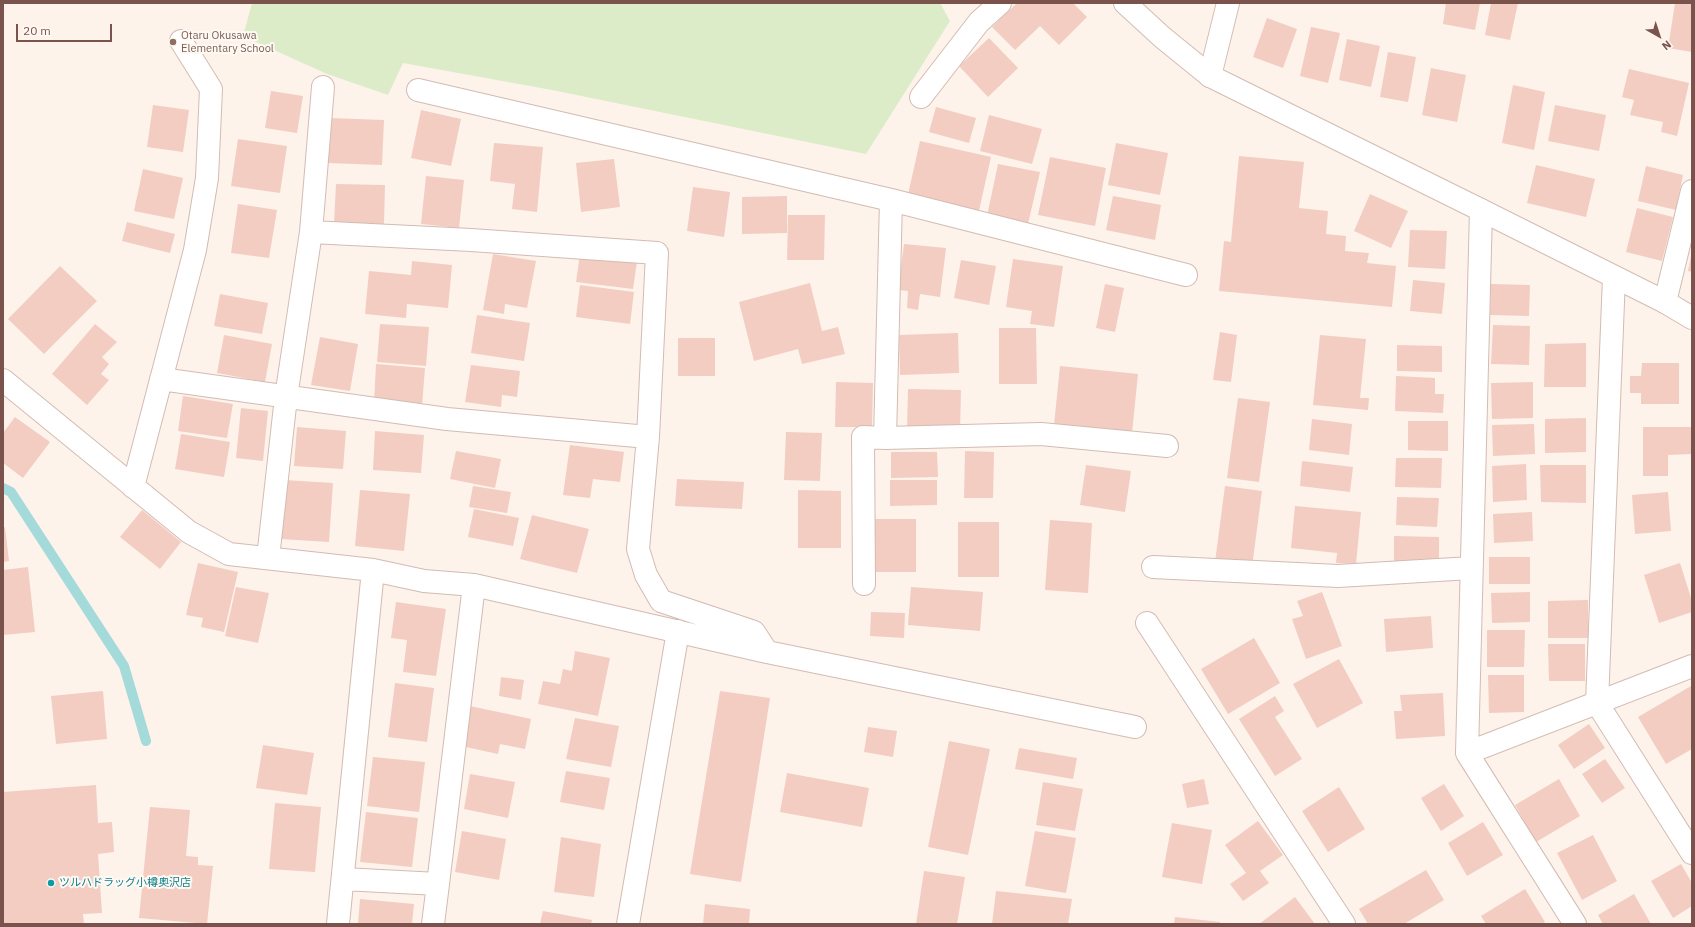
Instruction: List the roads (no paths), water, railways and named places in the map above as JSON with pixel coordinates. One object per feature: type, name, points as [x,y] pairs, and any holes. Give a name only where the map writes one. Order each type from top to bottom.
[{"type":"street","points":[[921,97],[979,22],[1000,3]]},
{"type":"street","points":[[1125,3],[1162,37],[1210,76],[1665,302],[1692,318]]},
{"type":"street","points":[[1210,76],[1228,3]]},
{"type":"street","points":[[133,486],[195,250],[207,178],[212,89],[181,41]]},
{"type":"street","points":[[268,558],[286,397],[311,232],[323,87]]},
{"type":"street","points":[[418,90],[891,200],[1186,275]]},
{"type":"street","points":[[1665,302],[1692,191]]},
{"type":"street","points":[[885,438],[891,200]]},
{"type":"street","points":[[1481,210],[1467,753],[1575,924]]},
{"type":"street","points":[[311,232],[471,240],[657,253],[648,437],[638,549],[646,575],[661,601],[754,632],[767,652]]},
{"type":"street","points":[[1614,277],[1597,703],[1692,853]]},
{"type":"street","points":[[161,379],[447,419],[648,437]]},
{"type":"street","points":[[3,380],[188,532],[228,554],[373,570],[424,580],[474,585],[767,652],[1135,727]]},
{"type":"street","points":[[864,584],[863,436],[885,438],[1041,434],[1167,446]]},
{"type":"street","points":[[1153,568],[1338,576],[1471,568]]},
{"type":"street","points":[[338,924],[373,570]]},
{"type":"street","points":[[433,924],[474,585]]},
{"type":"street","points":[[1147,623],[1344,924]]},
{"type":"street","points":[[628,924],[678,631]]},
{"type":"street","points":[[1467,753],[1692,666]]},
{"type":"street","points":[[343,880],[438,884]]},
{"type":"waterway","points":[[3,488],[11,492],[124,666],[146,741]]},
{"type":"place","name":"Otaru Okusawa Elementary School","points":[[173,42]]},
{"type":"place","name":"ツルハドラッグ小樽奥沢店","points":[[51,883]]}]
